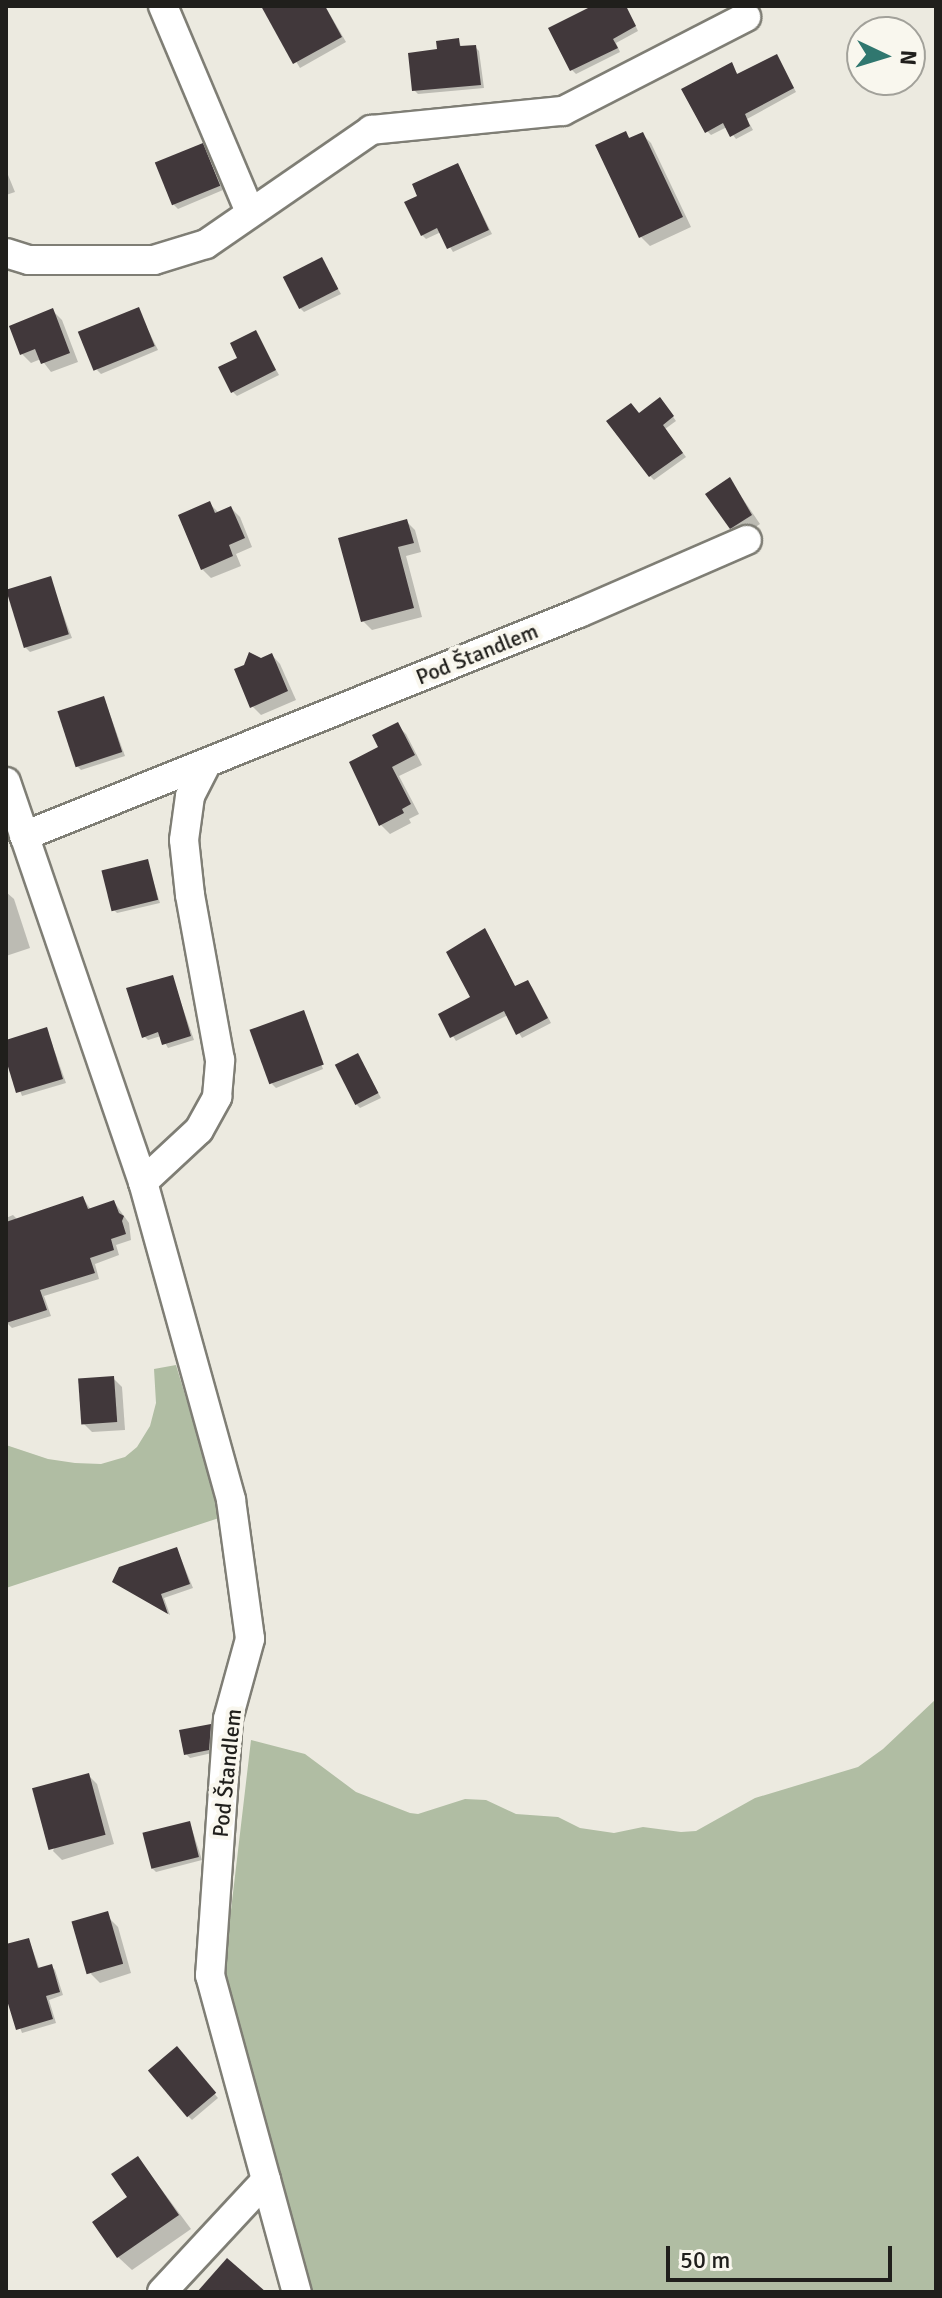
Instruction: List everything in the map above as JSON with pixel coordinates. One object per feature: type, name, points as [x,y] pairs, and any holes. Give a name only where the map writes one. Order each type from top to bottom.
[{"type":"street","points":[[163,6],[250,212]]},
{"type":"street","points":[[6,253],[29,260],[154,260],[206,244],[371,130],[563,111],[746,17]]},
{"type":"street","name":"Pod Štandlem","points":[[24,836],[579,613],[747,540]]},
{"type":"street","points":[[143,1182],[199,1130],[217,1097],[220,1060],[190,895],[184,840],[190,796],[206,765]]},
{"type":"street","name":"Pod Štandlem","points":[[6,782],[143,1182],[231,1500],[250,1639],[228,1719],[210,1975],[297,2292]]},
{"type":"street","points":[[162,2292],[266,2180]]},
{"type":"green space","points":[[176,1365],[222,1517],[6,1588],[6,1445],[48,1459],[75,1463],[101,1464],[125,1457],[137,1447],[150,1426],[156,1403],[154,1369]]},
{"type":"green space","points":[[936,1699],[936,2292],[312,2292],[221,1995],[251,1740],[305,1754],[356,1792],[410,1813],[418,1814],[465,1799],[486,1800],[516,1814],[558,1817],[580,1828],[614,1833],[643,1827],[681,1832],[696,1831],[755,1798],[858,1767],[883,1749]]},
{"type":"building","points":[[261,6],[325,6],[342,37],[293,64]]},
{"type":"building","points":[[592,6],[626,6],[636,26],[613,39],[618,48],[570,71],[548,28]]},
{"type":"building","points":[[459,38],[460,46],[476,45],[481,85],[412,91],[408,53],[437,49],[436,41]]},
{"type":"building","points":[[777,54],[794,88],[745,114],[750,126],[730,137],[723,123],[705,133],[681,89],[732,62],[737,74]]},
{"type":"building","points":[[626,131],[629,138],[643,132],[683,217],[639,238],[595,145]]},
{"type":"building","points":[[203,143],[220,186],[172,205],[155,162]]},
{"type":"building","points":[[458,163],[489,230],[447,249],[437,228],[421,236],[404,202],[417,196],[412,184]]},
{"type":"building","points":[[322,257],[338,289],[299,309],[283,277]]},
{"type":"building","points":[[139,307],[155,346],[94,371],[78,332]]},
{"type":"building","points":[[53,308],[70,353],[41,364],[35,349],[20,355],[9,326]]},
{"type":"building","points":[[256,330],[276,370],[231,393],[218,367],[237,358],[230,343]]},
{"type":"building","points":[[660,397],[674,416],[663,425],[683,453],[649,477],[606,421],[631,403],[639,413]]},
{"type":"building","points":[[730,477],[752,515],[730,529],[705,494]]},
{"type":"building","points":[[210,501],[215,513],[231,506],[245,538],[229,545],[233,556],[201,570],[178,515]]},
{"type":"building","points":[[407,519],[414,543],[398,547],[414,608],[361,622],[338,538]]},
{"type":"building","points":[[51,576],[69,634],[24,648],[6,590]]},
{"type":"building","points":[[249,652],[261,658],[272,653],[288,691],[250,708],[234,669],[244,665]]},
{"type":"building","points":[[104,696],[122,752],[76,767],[57,711]]},
{"type":"building","points":[[398,722],[415,755],[392,767],[411,804],[402,809],[404,813],[379,826],[349,762],[378,747],[372,735]]},
{"type":"building","points":[[148,859],[158,900],[112,911],[101,871]]},
{"type":"building","points":[[485,928],[515,986],[528,980],[548,1018],[516,1035],[504,1011],[450,1038],[438,1014],[470,997],[446,952]]},
{"type":"building","points":[[173,975],[191,1036],[162,1045],[158,1032],[142,1038],[126,988]]},
{"type":"building","points":[[304,1010],[324,1065],[269,1084],[249,1030]]},
{"type":"building","points":[[47,1027],[63,1079],[16,1093],[6,1060],[6,1040]]},
{"type":"building","points":[[358,1053],[378,1093],[355,1105],[335,1065]]},
{"type":"building","points":[[83,1196],[88,1209],[114,1200],[119,1213],[124,1216],[122,1221],[126,1234],[111,1239],[114,1250],[90,1258],[95,1273],[40,1290],[47,1310],[6,1323],[6,1222]]},
{"type":"building","points":[[114,1376],[117,1422],[81,1424],[78,1379]]},
{"type":"building","points":[[177,1547],[190,1584],[161,1594],[168,1614],[112,1582],[119,1567]]},
{"type":"building","points":[[211,1724],[209,1750],[184,1755],[179,1730]]},
{"type":"building","points":[[89,1773],[106,1835],[49,1850],[32,1788]]},
{"type":"building","points":[[190,1821],[199,1857],[151,1869],[142,1833]]},
{"type":"building","points":[[108,1911],[123,1964],[87,1974],[71,1921]]},
{"type":"building","points":[[29,1938],[38,1968],[52,1964],[60,1992],[46,1996],[53,2019],[16,2030],[6,1997],[6,1944]]},
{"type":"building","points":[[177,2046],[216,2093],[187,2117],[148,2070]]},
{"type":"building","points":[[138,2156],[179,2215],[117,2258],[92,2222],[127,2197],[111,2174]]},
{"type":"building","points":[[227,2258],[266,2292],[197,2292]]}]
